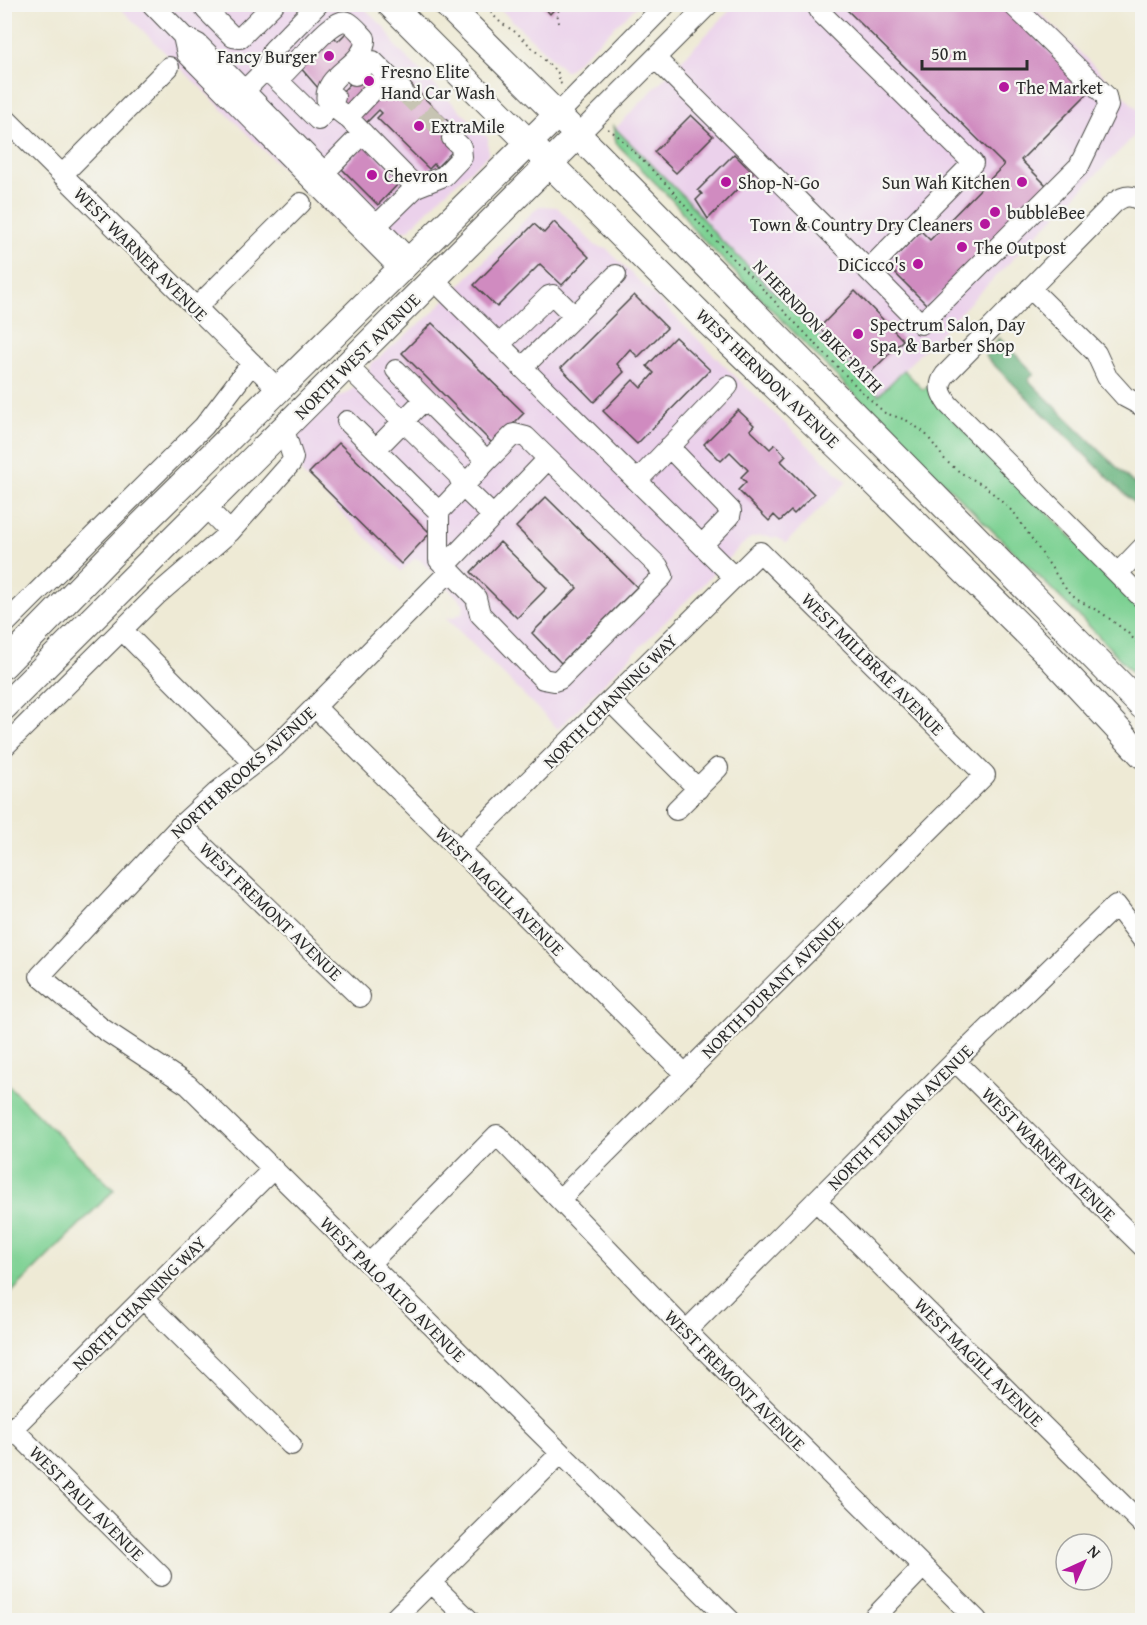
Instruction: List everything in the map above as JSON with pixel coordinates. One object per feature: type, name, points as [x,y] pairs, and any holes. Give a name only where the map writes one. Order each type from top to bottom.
[{"type":"main road","name":"WEST HERNDON AVENUE","points":[[390,4],[707,321],[1027,633],[1143,755]]},
{"type":"main road","name":"WEST HERNDON AVENUE","points":[[446,4],[1143,706]]},
{"type":"main road","name":"NORTH WEST AVENUE","points":[[4,665],[126,540],[528,141],[557,115]]},
{"type":"main road","name":"NORTH WEST AVENUE","points":[[4,707],[578,135]]},
{"type":"main road","points":[[342,369],[358,336],[394,299],[409,278],[412,268],[405,264]]},
{"type":"main road","points":[[306,405],[302,395],[303,389],[335,354],[352,317]]},
{"type":"main road","points":[[205,506],[213,479],[281,411],[284,404],[279,390]]},
{"type":"street","points":[[152,4],[183,36],[187,54],[238,96],[405,264]]},
{"type":"street","points":[[183,36],[208,7],[233,37],[240,38],[274,4]]},
{"type":"street","points":[[318,4],[273,50],[272,75],[318,120],[330,107],[338,93],[369,61],[373,61],[397,85],[384,79],[349,119]]},
{"type":"street","name":"NORTH WEST AVENUE","points":[[557,115],[666,4]]},
{"type":"street","name":"NORTH WEST AVENUE","points":[[578,135],[709,4]]},
{"type":"street","points":[[816,4],[821,13],[973,163],[867,269]]},
{"type":"street","points":[[655,58],[921,324],[1079,166],[1108,106],[1106,96],[1012,4]]},
{"type":"street","points":[[238,96],[303,55],[335,23],[343,20],[348,22],[365,38],[364,51],[328,86],[326,95],[330,107],[349,119],[416,186]]},
{"type":"street","points":[[62,175],[169,67]]},
{"type":"street","name":"WEST WARNER AVENUE","points":[[4,117],[279,390]]},
{"type":"street","points":[[320,177],[363,134]]},
{"type":"street","points":[[376,225],[416,186],[444,176],[462,158],[461,147],[452,138]]},
{"type":"street","points":[[320,177],[376,225],[405,264]]},
{"type":"street","points":[[1143,202],[1134,196],[1127,196],[1114,203],[940,380],[941,394],[957,412],[1143,598]]},
{"type":"street","points":[[196,308],[300,203]]},
{"type":"street","points":[[522,368],[616,275]]},
{"type":"street","points":[[433,279],[734,578]]},
{"type":"street","points":[[1030,288],[1096,353],[1107,377],[1125,397],[1143,406]]},
{"type":"street","points":[[499,345],[549,296],[553,295],[574,316]]},
{"type":"street","points":[[5,623],[204,426],[252,363]]},
{"type":"street","points":[[342,369],[399,426],[458,475],[463,487],[493,516]]},
{"type":"street","points":[[396,370],[487,461]]},
{"type":"street","points":[[637,481],[728,386]]},
{"type":"street","points":[[376,449],[425,399]]},
{"type":"street","points":[[347,421],[439,512]]},
{"type":"street","points":[[4,747],[157,595],[230,532],[291,463],[293,458],[284,430]]},
{"type":"street","points":[[514,434],[526,437],[548,459],[658,566],[663,576],[560,679],[554,681],[543,679],[480,614],[476,598],[439,560],[439,512],[514,434]]},
{"type":"street","points":[[669,447],[731,511],[730,516],[702,545]]},
{"type":"street","name":"NORTH BROOKS AVENUE","points":[[40,976],[181,825],[217,792],[274,747],[424,598],[493,516],[548,459]]},
{"type":"street","points":[[205,506],[230,532]]},
{"type":"street","points":[[1118,573],[1143,548]]},
{"type":"street","name":"NORTH CHANNING WAY","points":[[459,850],[760,552]]},
{"type":"street","name":"WEST MILLBRAE AVENUE","points":[[760,552],[985,775]]},
{"type":"street","points":[[122,630],[254,763]]},
{"type":"street","points":[[610,701],[698,789]]},
{"type":"street","name":"WEST MAGILL AVENUE","points":[[315,707],[685,1074]]},
{"type":"street","points":[[676,810],[718,768]]},
{"type":"street","name":"NORTH DURANT AVENUE","points":[[560,1199],[985,775]]},
{"type":"street","name":"WEST FREMONT AVENUE","points":[[181,825],[360,997]]},
{"type":"street","name":"NORTH TEILMAN AVENUE","points":[[686,1331],[1116,905],[1143,939]]},
{"type":"street","name":"WEST PALO ALTO AVENUE","points":[[40,976],[100,1027],[188,1085],[730,1620]]},
{"type":"street","name":"WEST WARNER AVENUE","points":[[956,1061],[1143,1246]]},
{"type":"street","name":"WEST FREMONT AVENUE","points":[[369,1264],[497,1135],[623,1268],[977,1620]]},
{"type":"street","name":"NORTH CHANNING WAY","points":[[9,1433],[273,1169]]},
{"type":"street","name":"WEST MAGILL AVENUE","points":[[816,1201],[1143,1524]]},
{"type":"street","points":[[143,1299],[291,1445]]},
{"type":"street","name":"WEST PAUL AVENUE","points":[[9,1433],[161,1576]]},
{"type":"street","points":[[393,1620],[560,1454]]},
{"type":"street","points":[[872,1620],[923,1567]]},
{"type":"street","points":[[431,1583],[469,1620]]},
{"type":"path","points":[[482,4],[501,23],[517,33],[559,74],[559,82]]},
{"type":"path","points":[[559,23],[557,13],[563,4]]},
{"type":"path","name":"N HERNDON BIKE PATH","points":[[611,132],[618,136],[671,189],[700,224],[862,392],[885,412],[906,420],[925,433],[946,461],[985,486],[1015,514],[1066,589],[1076,599],[1102,613],[1143,648]]},
{"type":"shaded area","points":[[736,4],[1032,5],[1142,114],[1142,128],[878,396],[716,235],[687,200],[616,128]]},
{"type":"shaded area","points":[[117,5],[361,5],[385,28],[397,48],[488,138],[488,155],[408,230],[397,231],[371,256]]},
{"type":"shaded area","points":[[496,5],[638,5],[566,72]]},
{"type":"shaded area","points":[[539,206],[557,207],[596,246],[607,249],[739,380],[847,482],[786,543],[778,538],[760,536],[751,538],[743,544],[558,729],[445,617],[452,618],[462,613],[463,603],[419,559],[414,559],[401,571],[301,473],[304,457],[297,439],[301,432],[339,396],[348,393],[367,374],[371,364],[430,315]]},
{"type":"green space","points":[[613,126],[687,200],[716,235],[879,395],[904,370],[923,390],[931,383],[932,397],[938,404],[1142,607],[1142,683],[1092,629],[840,380],[691,227],[680,209],[616,143]]},
{"type":"green space","points":[[999,338],[1034,373],[1028,380],[1134,484],[1141,478],[1142,511],[985,356]]},
{"type":"green space","points":[[5,1082],[114,1190],[4,1299]]},
{"type":"building","points":[[541,4],[559,4],[550,14]]},
{"type":"building","points":[[845,4],[982,4],[988,11],[995,4],[1000,4],[1089,92],[1021,160],[1046,185],[934,300],[933,298],[926,304],[887,265],[921,231],[930,240],[1004,165],[843,6]]},
{"type":"building","name":"Fancy Burger","points":[[347,32],[360,45],[318,88],[299,66],[331,34],[338,41]]},
{"type":"building","name":"ExtraMile","points":[[368,66],[399,96],[411,85],[459,132],[452,152],[437,167],[434,164],[429,169],[377,118],[382,113],[379,110],[365,124],[337,97]]},
{"type":"building","points":[[691,115],[713,136],[676,173],[654,152]]},
{"type":"building","name":"Chevron","points":[[365,145],[401,181],[378,205],[342,169]]},
{"type":"building","name":"Shop-N-Go","points":[[734,154],[753,173],[708,219],[696,200],[702,194],[698,190]]},
{"type":"building","points":[[554,222],[589,257],[562,285],[540,264],[497,307],[474,285],[534,224],[544,233]]},
{"type":"building","points":[[855,291],[903,340],[868,375],[819,328]]},
{"type":"building","points":[[634,295],[667,328],[638,357],[630,349],[617,364],[624,372],[594,402],[561,368]]},
{"type":"building","points":[[432,323],[524,413],[493,444],[402,353]]},
{"type":"building","points":[[675,337],[710,370],[637,444],[603,411],[633,380],[641,388],[654,373],[647,366]]},
{"type":"building","points":[[738,410],[754,425],[750,430],[770,449],[775,444],[786,456],[781,461],[814,494],[794,514],[791,511],[780,521],[774,515],[769,521],[738,490],[746,482],[741,477],[748,470],[730,452],[721,461],[704,444]]},
{"type":"building","points":[[339,443],[430,533],[401,564],[309,473]]},
{"type":"building","points":[[546,497],[637,587],[561,663],[532,633],[577,588],[516,527]]},
{"type":"building","points":[[500,542],[547,588],[517,618],[471,572]]},
{"type":"tunnel","points":[[403,91],[452,138]]},
{"type":"place","name":"Fancy Burger","points":[[329,56]]},
{"type":"place","name":"Fresno Elite Hand Car Wash","points":[[369,81]]},
{"type":"place","name":"The Market","points":[[1004,87]]},
{"type":"place","name":"ExtraMile","points":[[419,126]]},
{"type":"place","name":"Chevron","points":[[372,175]]},
{"type":"place","name":"Shop-N-Go","points":[[726,182]]},
{"type":"place","name":"Sun Wah Kitchen","points":[[1022,182]]},
{"type":"place","name":"bubbleBee","points":[[995,212]]},
{"type":"place","name":"Town & Country Dry Cleaners","points":[[985,224]]},
{"type":"place","name":"The Outpost","points":[[962,247]]},
{"type":"place","name":"DiCicco's","points":[[918,264]]},
{"type":"place","name":"Spectrum Salon, Day Spa, & Barber Shop","points":[[858,334]]}]
